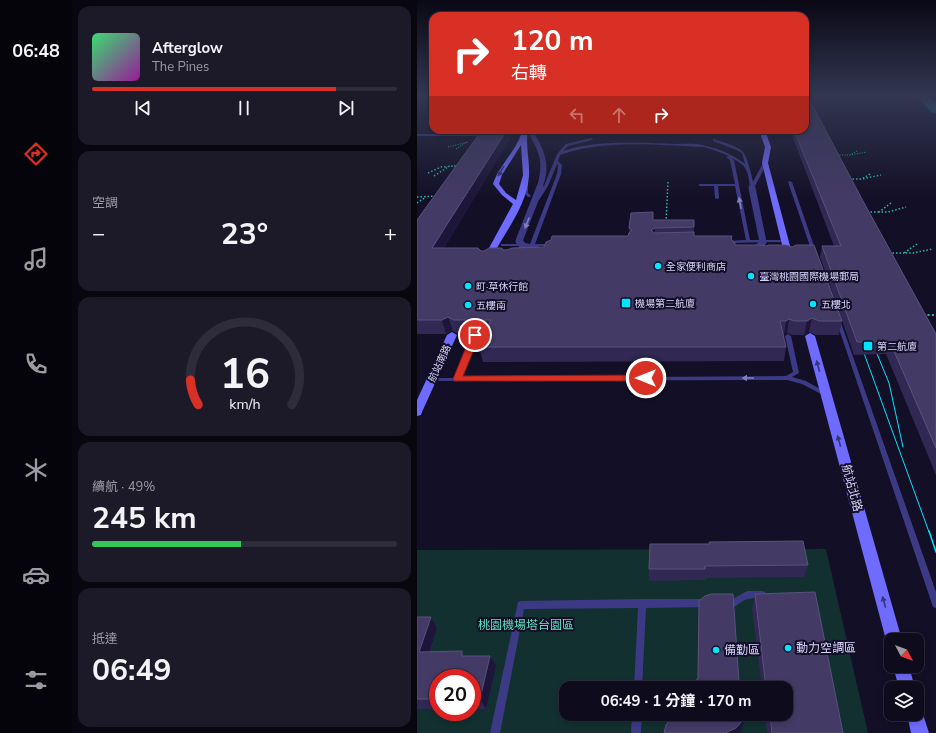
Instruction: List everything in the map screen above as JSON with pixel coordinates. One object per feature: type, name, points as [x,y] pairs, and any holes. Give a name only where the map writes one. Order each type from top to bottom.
[{"type":"street","points":[[487,260],[516,204],[525,182],[526,169],[523,139],[524,134]]},
{"type":"street","points":[[532,134],[538,143],[545,165],[543,186],[519,241],[529,249],[549,250]]},
{"type":"street","points":[[764,134],[768,146],[765,163],[781,237],[789,257]]},
{"type":"street","points":[[516,204],[495,184],[499,175],[523,139]]},
{"type":"street","points":[[743,251],[758,248],[763,242],[752,188]]},
{"type":"street","name":"航站南路","points":[[417,412],[452,335]]},
{"type":"street","name":"航站北路","points":[[810,336],[892,633]]},
{"type":"street","points":[[917,721],[920,733]]},
{"type":"lane","points":[[417,135],[485,135]]},
{"type":"lane","points":[[543,186],[559,154],[567,145],[591,139]]},
{"type":"lane","points":[[714,140],[738,149],[743,153],[749,170],[752,188]]},
{"type":"lane","points":[[559,154],[574,148],[611,145],[704,146],[717,149],[732,160],[748,241]]},
{"type":"lane","points":[[723,153],[737,159],[749,170]]},
{"type":"lane","points":[[532,245],[559,174],[560,166],[556,161]]},
{"type":"lane","points":[[752,188],[765,163]]},
{"type":"lane","points":[[525,182],[526,193],[529,196]]},
{"type":"lane","points":[[790,182],[816,257]]},
{"type":"lane","points":[[700,185],[737,185]]},
{"type":"lane","points":[[716,185],[717,198]]},
{"type":"lane","points":[[500,234],[502,245],[508,249]]},
{"type":"lane","points":[[717,242],[748,241],[781,237],[778,247]]},
{"type":"lane","points":[[502,245],[560,244]]},
{"type":"lane","points":[[836,314],[936,604]]},
{"type":"lane","points":[[457,379],[475,335]]},
{"type":"lane","points":[[787,378],[796,373],[788,336]]},
{"type":"lane","points":[[431,380],[787,378],[804,382],[827,396]]},
{"type":"lane","points":[[495,733],[521,605],[734,603],[747,595],[769,595]]},
{"type":"lane","points":[[638,681],[642,603]]},
{"type":"lane","points":[[636,733],[637,721]]},
{"type":"path","points":[[448,147],[468,142],[456,148]]},
{"type":"path","points":[[850,155],[857,151]]},
{"type":"path","points":[[832,155],[850,155],[867,152]]},
{"type":"path","points":[[434,176],[450,166]]},
{"type":"path","points":[[428,173],[441,167],[461,166]]},
{"type":"path","points":[[862,179],[870,174]]},
{"type":"path","points":[[844,179],[867,179],[881,175]]},
{"type":"path","points":[[665,225],[668,181]]},
{"type":"path","points":[[417,203],[426,196]]},
{"type":"path","points":[[417,197],[439,196]]},
{"type":"path","points":[[879,212],[891,203]]},
{"type":"path","points":[[867,212],[888,212],[906,207]]},
{"type":"path","points":[[904,253],[917,244]]},
{"type":"path","points":[[882,253],[913,253],[932,248]]},
{"type":"path","points":[[922,315],[936,315]]},
{"type":"green space","name":"桃園機場塔台園區","points":[[826,549],[868,733],[417,733],[417,550]]},
{"type":"building","points":[[809,129],[825,129],[936,334],[936,448],[890,342],[857,342],[822,246],[841,246],[796,134],[809,134]]},
{"type":"building","points":[[479,134],[504,134],[432,248],[478,248],[481,251],[484,251],[489,248],[502,248],[503,250],[507,250],[512,248],[544,247],[546,242],[551,240],[552,236],[628,236],[632,230],[629,228],[631,213],[653,212],[653,220],[694,220],[694,227],[655,228],[651,230],[654,233],[694,232],[694,236],[732,236],[731,239],[735,245],[786,245],[792,247],[796,245],[814,245],[842,321],[819,321],[812,318],[807,321],[794,321],[789,319],[786,321],[780,321],[786,347],[479,347],[491,320],[475,320],[472,318],[467,320],[454,320],[448,317],[442,320],[417,320],[417,220]]},
{"type":"building","points":[[803,541],[808,565],[705,566],[705,569],[649,569],[650,544]]},
{"type":"building","name":"動力空調區","points":[[815,592],[843,733],[772,733],[771,721],[793,721],[793,681],[765,681],[755,594]]},
{"type":"building","name":"備勤區","points":[[711,594],[733,594],[739,681],[696,681],[698,678],[699,601],[705,596]]},
{"type":"building","points":[[417,617],[431,617],[419,652],[462,651],[462,656],[490,656],[481,695],[481,669],[429,669],[429,699],[417,699]]},
{"type":"building","points":[[669,721],[742,721],[736,728],[725,733],[664,733]]},
{"type":"tram line","points":[[873,344],[889,383],[903,447]]},
{"type":"tram line","points":[[861,345],[929,532]]},
{"type":"tram line","points":[[929,531],[936,552]]},
{"type":"place","name":"全家便利商店","points":[[658,266]]},
{"type":"place","name":"臺灣桃園國際機場郵局","points":[[751,276]]},
{"type":"place","name":"町·草休行館","points":[[468,286]]},
{"type":"place","name":"機場第二航廈","points":[[626,303]]},
{"type":"place","name":"五樓北","points":[[813,304]]},
{"type":"place","name":"五樓南","points":[[468,305]]},
{"type":"place","name":"第二航廈","points":[[868,346]]},
{"type":"place","name":"動力空調區","points":[[788,648]]},
{"type":"place","name":"備勤區","points":[[716,650]]},
{"type":"route","points":[[475,335],[457,379],[646,378]]}]
